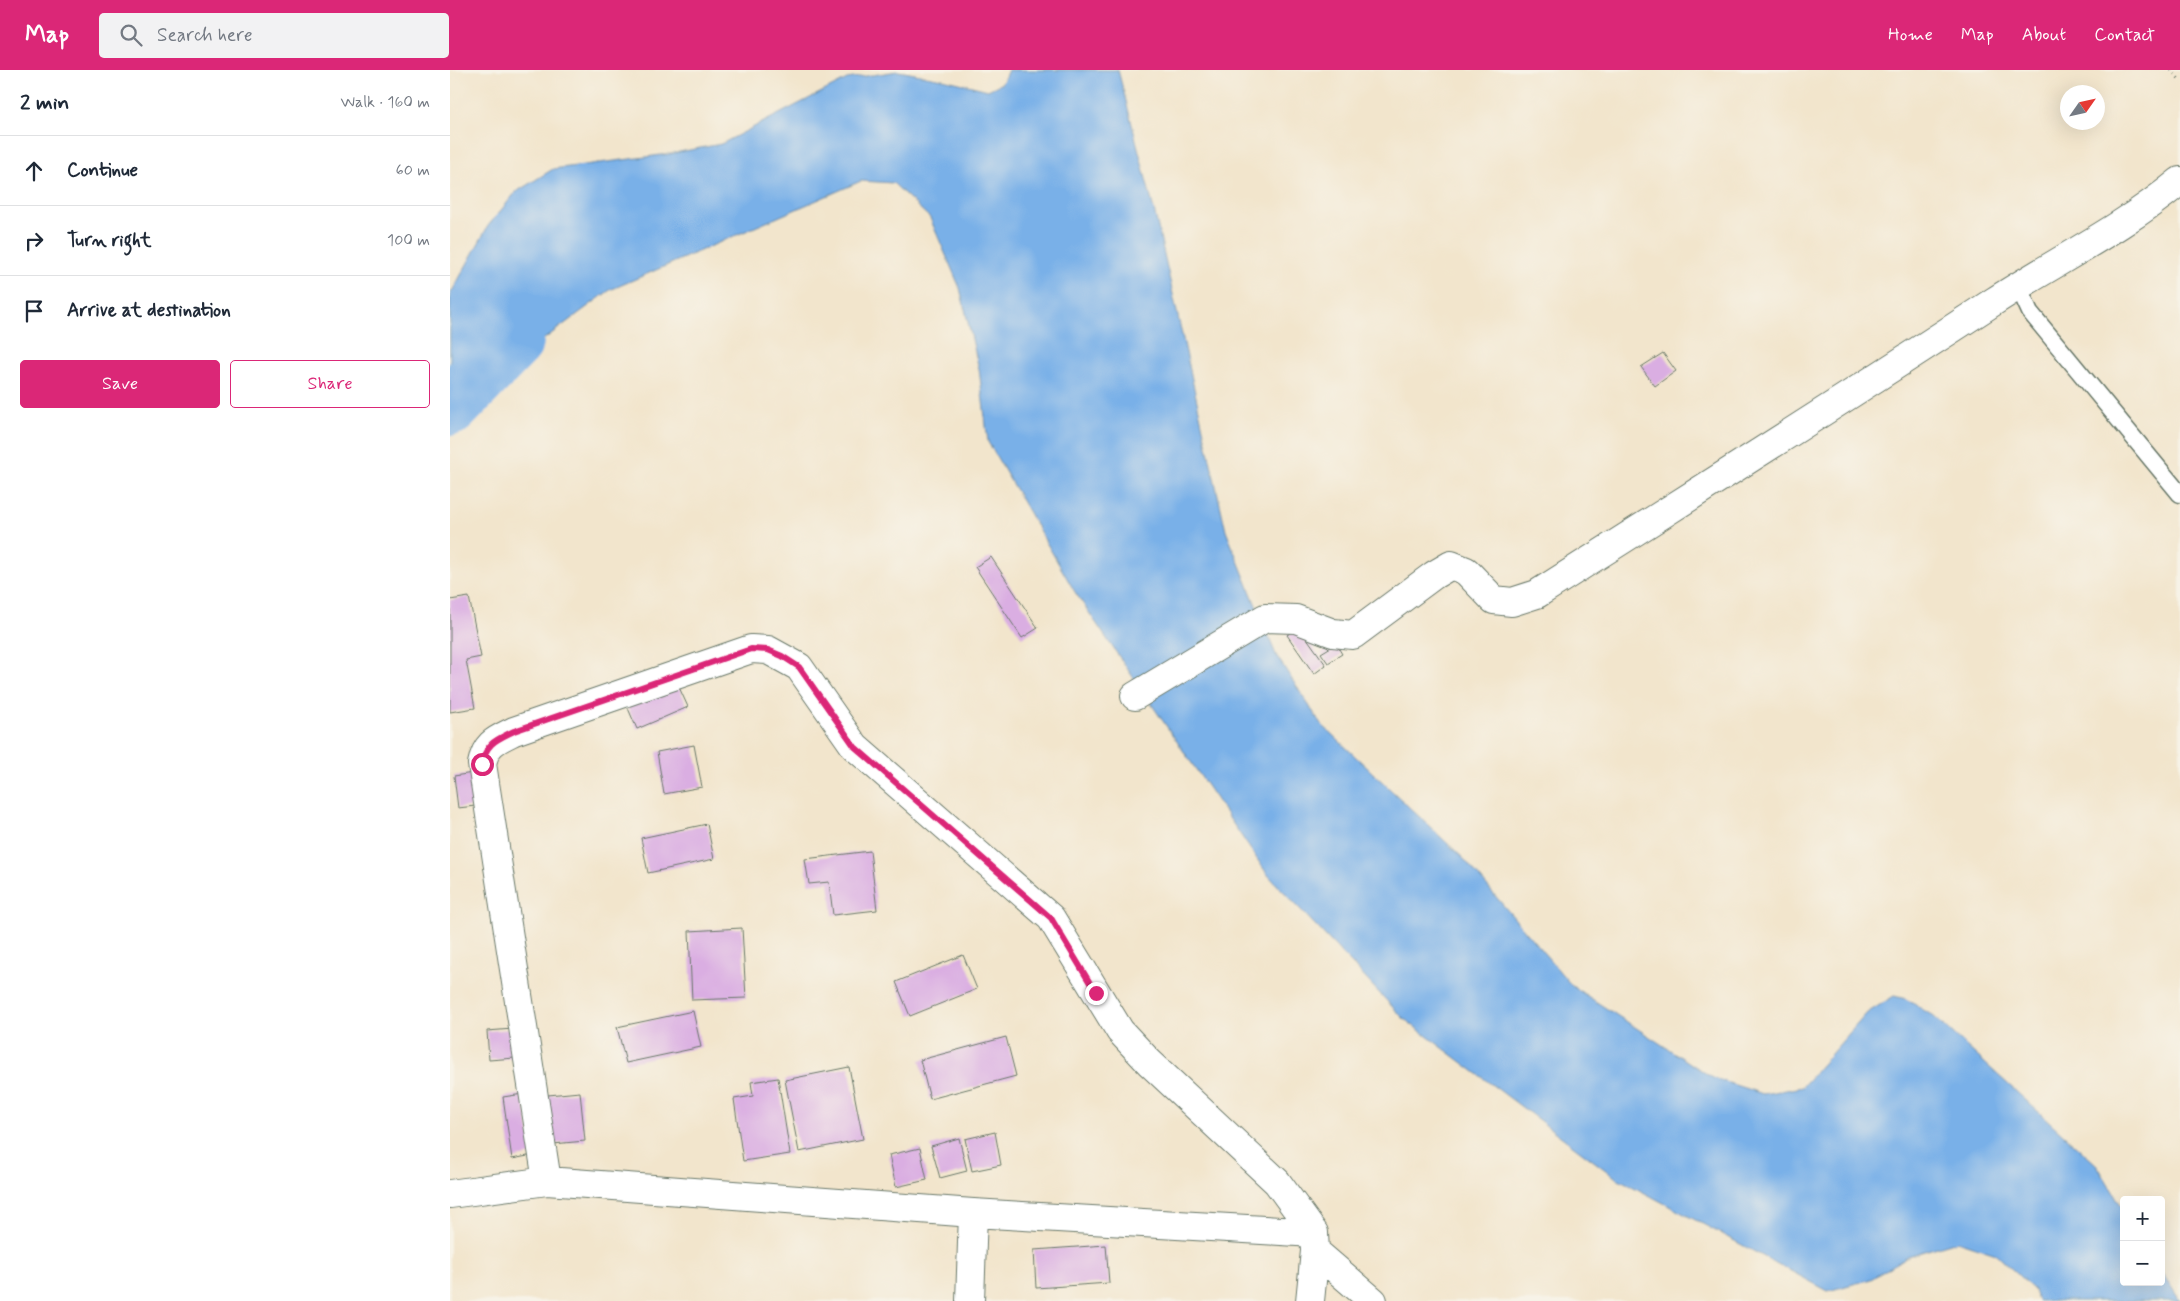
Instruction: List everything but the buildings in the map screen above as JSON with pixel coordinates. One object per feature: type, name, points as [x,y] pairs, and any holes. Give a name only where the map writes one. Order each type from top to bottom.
[{"type":"street","points":[[1135,696],[1265,618],[1296,619],[1333,633],[1353,635],[1434,574],[1451,565],[1466,571],[1494,600],[1512,602],[1537,594],[1852,395],[2018,286],[2096,241],[2156,200],[2180,180]]},
{"type":"street","points":[[547,1181],[482,764],[484,752],[494,741],[514,731],[751,649],[768,650],[799,667],[855,747],[1051,918],[1120,1031],[1149,1062],[1277,1182],[1315,1242],[1374,1301]]},
{"type":"street","points":[[450,1194],[547,1181],[973,1213],[1315,1242]]},
{"type":"street","points":[[970,1301],[973,1213]]},
{"type":"street","points":[[1310,1301],[1315,1242]]},
{"type":"lane","points":[[2018,286],[2030,312],[2180,494]]},
{"type":"path","points":[[2171,70],[2180,80]]},
{"type":"water","points":[[1008,70],[1118,70],[1155,214],[1226,531],[1276,655],[1321,724],[1463,858],[1572,986],[1713,1078],[1763,1094],[1802,1087],[1867,1013],[1894,996],[1906,999],[1933,1016],[2097,1165],[2120,1203],[2120,1286],[2165,1286],[2165,1277],[2180,1301],[2038,1301],[2034,1290],[1996,1254],[1957,1241],[1908,1256],[1871,1279],[1828,1291],[1615,1177],[1403,1018],[1268,875],[1075,592],[988,442],[979,369],[960,288],[930,218],[893,183],[861,181],[610,290],[508,366],[456,400],[450,400],[450,295],[488,226],[516,192],[553,169],[669,154],[721,144],[847,79],[898,71],[988,90],[1002,83]]},
{"type":"waterway","points":[[450,406],[514,340]]},
{"type":"route","points":[[482,764],[484,752],[494,741],[514,731],[751,649],[768,650],[799,667],[855,747],[1051,918],[1096,993]]}]
